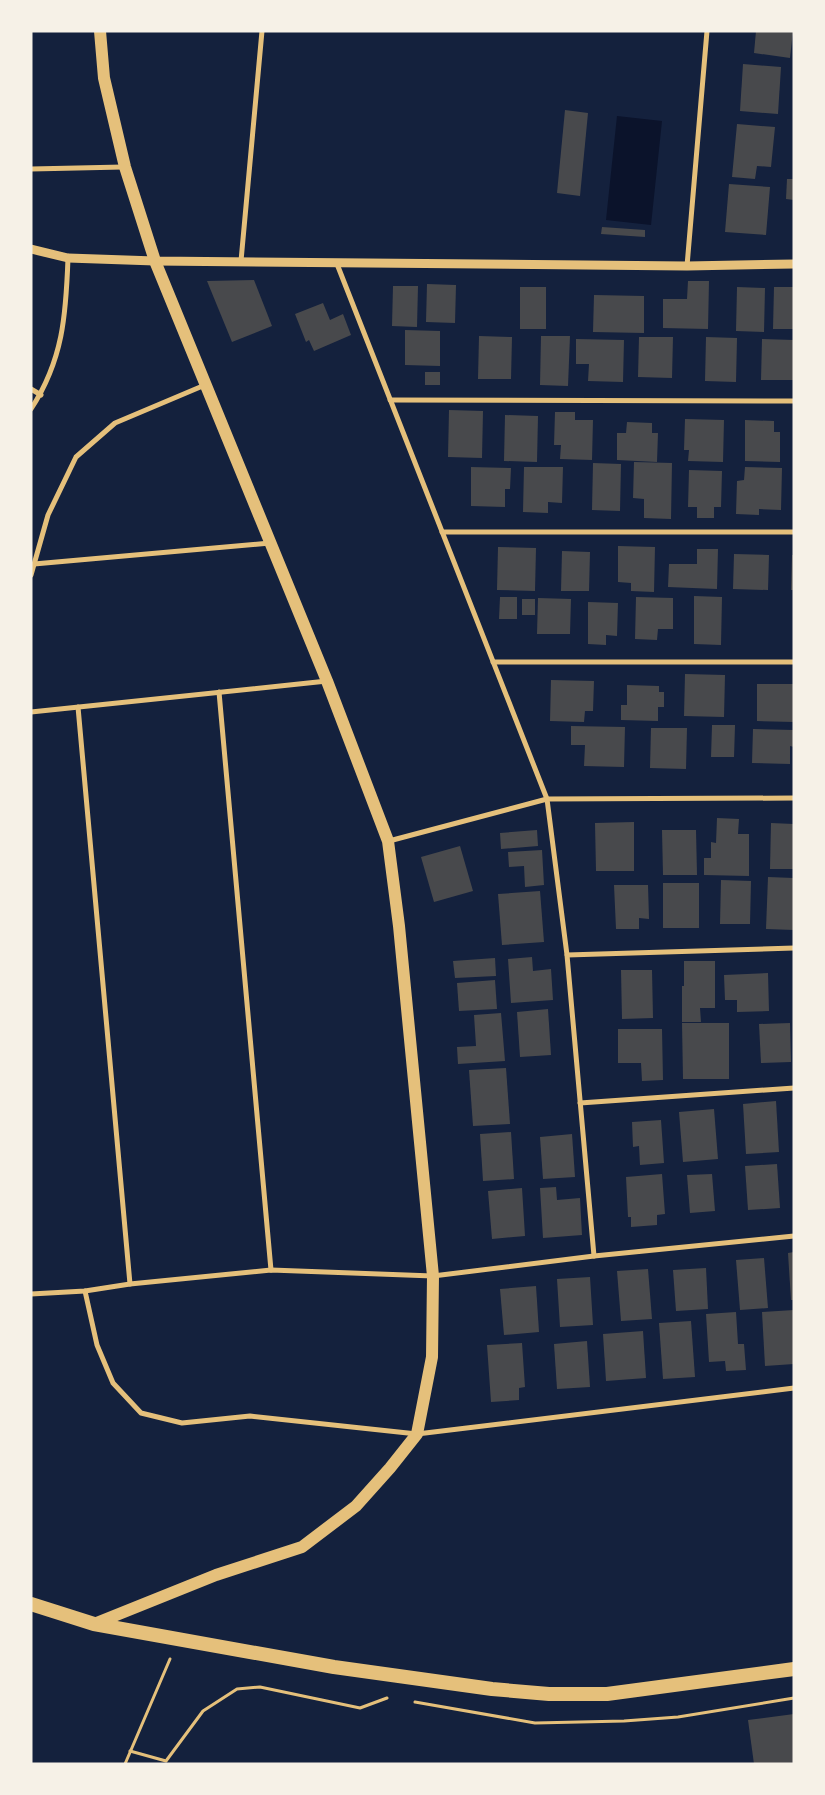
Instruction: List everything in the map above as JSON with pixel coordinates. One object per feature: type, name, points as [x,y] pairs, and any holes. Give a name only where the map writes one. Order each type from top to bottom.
[{"type":"highway","points":[[31,1604],[94,1624],[334,1667],[492,1689],[549,1694],[607,1694],[794,1669]]},
{"type":"main road","points":[[94,1624],[216,1575],[302,1547],[356,1506],[390,1468],[416,1434],[432,1357],[433,1276],[400,936],[388,841],[327,681],[155,261],[125,167],[104,78],[100,31]]},
{"type":"street","points":[[240,261],[262,31]]},
{"type":"street","points":[[686,266],[707,31]]},
{"type":"street","points":[[31,169],[125,167]]},
{"type":"street","points":[[31,249],[68,258],[155,261],[686,266],[794,264]]},
{"type":"street","points":[[31,409],[41,395],[56,358],[66,314],[68,258]]},
{"type":"street","points":[[337,264],[547,799],[567,955],[594,1256]]},
{"type":"street","points":[[31,575],[48,515],[76,457],[115,423],[206,385]]},
{"type":"street","points":[[31,389],[41,395]]},
{"type":"street","points":[[390,400],[794,401]]},
{"type":"street","points":[[442,532],[794,532]]},
{"type":"street","points":[[34,564],[271,543]]},
{"type":"street","points":[[493,662],[794,662]]},
{"type":"street","points":[[31,712],[327,681]]},
{"type":"street","points":[[219,692],[271,1270]]},
{"type":"street","points":[[78,707],[130,1284]]},
{"type":"street","points":[[388,841],[547,799],[794,798]]},
{"type":"street","points":[[567,955],[794,948]]},
{"type":"street","points":[[580,1103],[794,1088]]},
{"type":"street","points":[[31,1294],[85,1291],[130,1284],[271,1270],[433,1276],[594,1256],[794,1236]]},
{"type":"street","points":[[85,1291],[97,1345],[113,1383],[141,1414],[182,1423],[250,1416],[416,1434],[794,1388]]},
{"type":"path","points":[[125,1764],[179,1639]]},
{"type":"path","points":[[130,1751],[166,1760],[203,1711],[236,1689],[260,1686],[360,1708],[385,1697],[395,1699]]},
{"type":"path","points":[[414,1702],[535,1723],[624,1721],[678,1717],[794,1698]]},
{"type":"water","points":[[617,116],[662,121],[651,225],[606,220]]},
{"type":"building","points":[[756,31],[793,31],[790,58],[754,53]]},
{"type":"building","points":[[743,64],[781,67],[778,114],[740,111]]},
{"type":"building","points":[[565,110],[588,113],[580,196],[557,193]]},
{"type":"building","points":[[737,124],[775,127],[771,167],[757,166],[755,179],[732,177]]},
{"type":"building","points":[[787,179],[794,179],[794,200],[786,199]]},
{"type":"building","points":[[729,184],[770,187],[766,235],[725,232]]},
{"type":"building","points":[[602,227],[645,230],[645,237],[601,234]]},
{"type":"building","points":[[254,280],[272,326],[232,342],[207,281]]},
{"type":"building","points":[[688,281],[709,281],[708,329],[663,328],[663,299],[687,299]]},
{"type":"building","points":[[427,284],[456,285],[455,323],[426,322]]},
{"type":"building","points":[[393,286],[418,286],[417,327],[392,326]]},
{"type":"building","points":[[520,287],[546,287],[546,329],[520,329]]},
{"type":"building","points":[[737,287],[765,288],[764,332],[736,331]]},
{"type":"building","points":[[774,287],[794,287],[794,329],[773,329]]},
{"type":"building","points":[[594,295],[644,296],[644,333],[593,332]]},
{"type":"building","points":[[323,303],[330,320],[343,314],[351,335],[314,351],[309,340],[306,342],[295,314]]},
{"type":"building","points":[[405,330],[440,331],[440,366],[405,365]]},
{"type":"building","points":[[479,336],[512,337],[511,379],[478,379]]},
{"type":"building","points":[[541,336],[570,336],[568,386],[540,385]]},
{"type":"building","points":[[639,337],[673,337],[672,378],[638,377]]},
{"type":"building","points":[[706,337],[737,338],[736,382],[705,381]]},
{"type":"building","points":[[576,339],[624,340],[623,382],[588,381],[589,364],[576,364]]},
{"type":"building","points":[[762,339],[794,340],[794,380],[761,380]]},
{"type":"building","points":[[425,372],[440,372],[440,385],[425,385]]},
{"type":"building","points":[[449,410],[483,411],[482,458],[448,457]]},
{"type":"building","points":[[555,412],[575,412],[575,420],[593,420],[592,460],[560,459],[561,445],[554,445]]},
{"type":"building","points":[[505,415],[538,416],[537,462],[504,461]]},
{"type":"building","points":[[685,419],[724,420],[723,462],[688,461],[689,450],[684,450]]},
{"type":"building","points":[[745,420],[774,421],[774,432],[780,432],[780,462],[745,461]]},
{"type":"building","points":[[627,422],[652,423],[652,433],[658,433],[657,462],[617,460],[617,433],[626,433]]},
{"type":"building","points":[[634,462],[672,463],[671,519],[644,518],[644,499],[633,498]]},
{"type":"building","points":[[593,463],[621,464],[620,511],[592,510]]},
{"type":"building","points":[[471,467],[511,468],[510,489],[505,489],[505,507],[471,506]]},
{"type":"building","points":[[524,467],[563,467],[562,503],[548,502],[548,513],[523,512]]},
{"type":"building","points":[[745,467],[782,468],[781,510],[759,509],[759,515],[736,514],[737,481],[744,480]]},
{"type":"building","points":[[689,470],[722,471],[721,507],[714,507],[714,518],[697,518],[697,507],[688,507]]},
{"type":"building","points":[[618,546],[655,547],[654,592],[631,591],[631,583],[618,582]]},
{"type":"building","points":[[498,547],[536,548],[535,591],[497,590]]},
{"type":"building","points":[[697,549],[718,549],[717,589],[668,587],[669,564],[697,564]]},
{"type":"building","points":[[562,551],[590,552],[589,591],[561,591]]},
{"type":"building","points":[[734,554],[769,555],[768,590],[733,589]]},
{"type":"building","points":[[792,555],[794,555],[794,590],[791,590]]},
{"type":"building","points":[[694,596],[722,597],[721,645],[694,644]]},
{"type":"building","points":[[500,597],[517,597],[517,619],[499,619]]},
{"type":"building","points":[[636,597],[673,598],[673,629],[658,629],[657,640],[635,639]]},
{"type":"building","points":[[538,598],[571,599],[570,634],[537,634]]},
{"type":"building","points":[[522,599],[535,599],[535,615],[522,615]]},
{"type":"building","points":[[588,602],[618,603],[617,636],[606,635],[606,645],[588,644]]},
{"type":"building","points":[[685,674],[725,675],[724,717],[684,716]]},
{"type":"building","points":[[551,680],[594,681],[593,711],[585,711],[584,722],[550,721]]},
{"type":"building","points":[[757,684],[794,684],[794,722],[757,721]]},
{"type":"building","points":[[627,685],[659,686],[659,692],[664,692],[664,707],[658,707],[658,721],[621,720],[621,705],[627,705]]},
{"type":"building","points":[[712,725],[735,725],[734,757],[711,757]]},
{"type":"building","points":[[571,726],[625,727],[624,767],[584,766],[585,745],[571,745]]},
{"type":"building","points":[[651,728],[687,728],[686,769],[650,768]]},
{"type":"building","points":[[753,729],[794,730],[794,747],[790,746],[790,764],[752,763]]},
{"type":"building","points":[[717,818],[739,819],[738,834],[749,834],[749,876],[704,875],[704,858],[711,858],[711,842],[716,843]]},
{"type":"building","points":[[634,822],[634,871],[596,871],[595,823]]},
{"type":"building","points":[[771,823],[794,824],[794,869],[770,869]]},
{"type":"building","points":[[537,830],[538,846],[501,849],[500,833]]},
{"type":"building","points":[[662,830],[696,830],[697,875],[663,875]]},
{"type":"building","points":[[460,846],[473,891],[434,902],[421,857]]},
{"type":"building","points":[[542,850],[544,885],[525,887],[524,866],[509,867],[508,852]]},
{"type":"building","points":[[768,877],[794,878],[794,930],[766,929]]},
{"type":"building","points":[[721,880],[751,881],[750,924],[720,924]]},
{"type":"building","points":[[663,883],[699,883],[699,928],[663,928]]},
{"type":"building","points":[[614,885],[648,885],[649,919],[639,918],[639,929],[616,929]]},
{"type":"building","points":[[540,891],[544,942],[502,945],[498,894]]},
{"type":"building","points":[[532,957],[533,971],[551,969],[553,1000],[511,1003],[508,959]]},
{"type":"building","points":[[495,958],[496,976],[455,978],[453,961]]},
{"type":"building","points":[[684,961],[715,961],[715,1008],[700,1008],[701,1022],[682,1022]]},
{"type":"building","points":[[621,970],[652,970],[653,1018],[622,1019]]},
{"type":"building","points":[[768,973],[769,1011],[737,1012],[737,1000],[725,1000],[724,975]]},
{"type":"building","points":[[495,980],[497,1009],[459,1011],[457,983]]},
{"type":"building","points":[[548,1009],[551,1055],[520,1057],[517,1012]]},
{"type":"building","points":[[501,1013],[505,1061],[458,1064],[457,1047],[476,1046],[474,1015]]},
{"type":"building","points":[[682,1023],[729,1023],[729,1079],[683,1079]]},
{"type":"building","points":[[790,1023],[791,1062],[761,1063],[759,1024]]},
{"type":"building","points":[[618,1029],[662,1029],[663,1080],[642,1081],[641,1063],[618,1063]]},
{"type":"building","points":[[506,1068],[510,1124],[473,1126],[469,1070]]},
{"type":"building","points":[[776,1101],[779,1152],[746,1154],[743,1104]]},
{"type":"building","points":[[714,1109],[718,1159],[683,1162],[679,1112]]},
{"type":"building","points":[[661,1120],[664,1163],[640,1165],[639,1146],[633,1147],[632,1122]]},
{"type":"building","points":[[511,1132],[514,1179],[483,1181],[480,1134]]},
{"type":"building","points":[[572,1134],[575,1177],[543,1179],[540,1137]]},
{"type":"building","points":[[777,1164],[780,1208],[748,1210],[745,1166]]},
{"type":"building","points":[[662,1174],[665,1214],[657,1215],[657,1225],[631,1227],[631,1217],[628,1217],[626,1177]]},
{"type":"building","points":[[712,1174],[715,1211],[690,1213],[687,1175]]},
{"type":"building","points":[[556,1187],[557,1200],[580,1198],[582,1235],[543,1238],[540,1188]]},
{"type":"building","points":[[522,1188],[525,1236],[492,1239],[488,1191]]},
{"type":"building","points":[[794,1252],[794,1300],[791,1300],[788,1253]]},
{"type":"building","points":[[764,1258],[768,1308],[740,1310],[736,1260]]},
{"type":"building","points":[[706,1268],[708,1309],[676,1311],[673,1270]]},
{"type":"building","points":[[648,1269],[652,1319],[621,1321],[617,1271]]},
{"type":"building","points":[[590,1277],[593,1325],[560,1327],[557,1279]]},
{"type":"building","points":[[536,1286],[539,1332],[504,1335],[500,1289]]},
{"type":"building","points":[[794,1310],[794,1364],[765,1366],[762,1312]]},
{"type":"building","points":[[736,1312],[738,1344],[744,1344],[746,1370],[726,1371],[725,1361],[709,1362],[706,1314]]},
{"type":"building","points":[[691,1321],[695,1377],[663,1379],[659,1323]]},
{"type":"building","points":[[643,1331],[646,1378],[606,1381],[603,1334]]},
{"type":"building","points":[[587,1341],[590,1387],[557,1389],[554,1344]]},
{"type":"building","points":[[522,1343],[525,1387],[519,1388],[519,1400],[491,1402],[487,1345]]},
{"type":"building","points":[[794,1714],[794,1764],[754,1764],[748,1720]]}]
